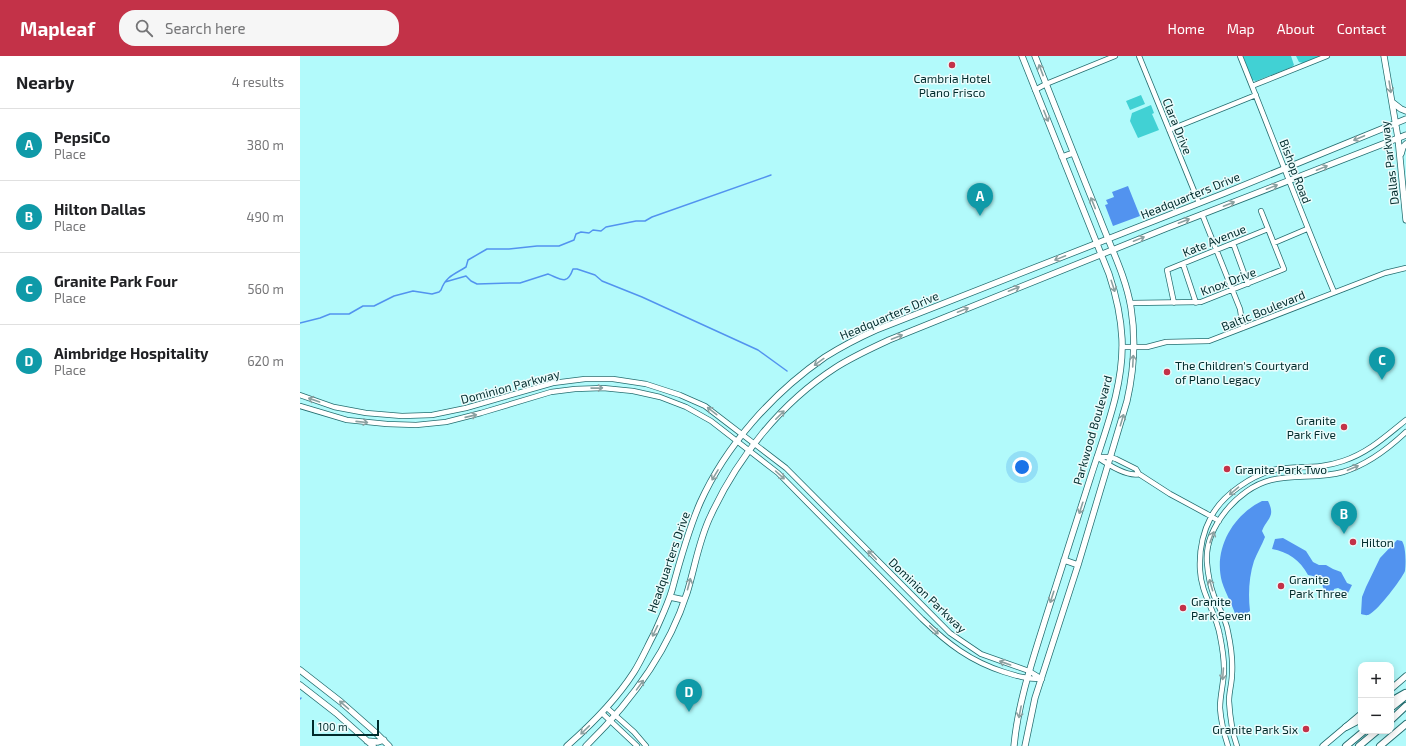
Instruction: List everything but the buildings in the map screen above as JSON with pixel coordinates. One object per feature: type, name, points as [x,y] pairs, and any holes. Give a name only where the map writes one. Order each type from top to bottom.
[{"type":"highway","points":[[1394,699],[1406,692]]},
{"type":"highway","points":[[1394,706],[1406,696]]},
{"type":"highway","points":[[1394,717],[1405,708]]},
{"type":"highway","points":[[1346,727],[1358,721]]},
{"type":"highway","points":[[1380,746],[1406,724]]},
{"type":"highway","points":[[1346,746],[1360,734]]},
{"type":"highway","points":[[1359,746],[1373,734]]},
{"type":"main road","name":"Parkwood Boulevard","points":[[1014,746],[1026,679],[1116,393],[1121,364],[1122,347],[1121,324],[1112,284],[1022,56]]},
{"type":"main road","name":"Parkwood Boulevard","points":[[1025,746],[1033,706],[1078,565],[1129,391],[1133,368],[1134,347],[1130,303],[1112,250],[1035,56]]},
{"type":"main road","name":"Dallas Parkway","points":[[1384,56],[1395,123],[1402,136],[1400,156],[1406,220]]},
{"type":"main road","points":[[1392,102],[1404,110]]},
{"type":"main road","name":"Headquarters Drive","points":[[567,746],[607,708],[634,672],[670,597],[686,541],[700,503],[719,469],[737,442],[763,411],[788,386],[826,357],[852,342],[887,326],[1096,244],[1404,119]]},
{"type":"main road","name":"Headquarters Drive","points":[[586,746],[611,721],[642,682],[669,636],[684,600],[710,516],[726,484],[754,444],[780,414],[815,383],[834,369],[861,353],[889,340],[1202,214],[1402,136]]},
{"type":"main road","points":[[1400,156],[1405,144]]},
{"type":"main road","points":[[1062,158],[1074,153]]},
{"type":"main road","points":[[1198,203],[1202,214]]},
{"type":"main road","points":[[1064,560],[1078,565]]},
{"type":"main road","points":[[670,597],[684,600]]},
{"type":"main road","points":[[300,670],[341,702],[389,746]]},
{"type":"main road","points":[[1394,686],[1406,676]]},
{"type":"main road","points":[[300,684],[336,713],[373,746]]},
{"type":"main road","points":[[1323,746],[1358,717]]},
{"type":"main road","points":[[367,741],[378,742],[384,740]]},
{"type":"street","points":[[1035,90],[1104,58],[1115,56]]},
{"type":"street","name":"Clara Drive","points":[[1139,56],[1198,203]]},
{"type":"street","name":"Bishop Road","points":[[1240,56],[1290,180],[1307,229],[1334,292]]},
{"type":"street","points":[[1252,86],[1327,56]]},
{"type":"street","points":[[1033,84],[1046,84]]},
{"type":"street","points":[[1169,130],[1256,95]]},
{"type":"street","points":[[1261,211],[1274,243],[1307,229]]},
{"type":"street","points":[[1202,214],[1240,309],[1243,328]]},
{"type":"street","name":"Kate Avenue","points":[[1174,303],[1167,270],[1268,229]]},
{"type":"street","points":[[1233,243],[1248,284]]},
{"type":"street","name":"Knox Drive","points":[[1130,303],[1196,303],[1209,300],[1284,269],[1274,243]]},
{"type":"street","points":[[1183,264],[1196,303]]},
{"type":"street","name":"Baltic Boulevard","points":[[1122,347],[1147,347],[1166,342],[1209,341],[1385,273],[1406,268]]},
{"type":"street","name":"Dominion Parkway","points":[[300,395],[328,405],[366,413],[402,416],[432,415],[466,408],[553,383],[585,379],[613,379],[646,384],[680,395],[705,406],[786,468],[932,615],[965,644],[986,656],[1029,671],[1042,679]]},
{"type":"street","name":"Dominion Parkway","points":[[300,406],[347,420],[416,425],[482,413],[551,392],[575,389],[603,388],[633,391],[660,397],[711,421],[778,473],[941,638],[972,659],[994,668],[1026,679],[1042,679]]},
{"type":"street","points":[[522,391],[525,400]]},
{"type":"street","points":[[324,413],[328,405]]},
{"type":"street","points":[[432,415],[433,423]]},
{"type":"street","points":[[1228,746],[1220,707],[1224,669],[1219,628],[1204,594],[1200,572],[1199,554],[1211,516],[1225,498],[1250,479],[1268,472],[1286,468],[1310,468],[1330,465],[1359,454],[1384,439],[1406,420]]},
{"type":"street","points":[[1237,746],[1231,720],[1229,700],[1232,674],[1232,652],[1229,635],[1222,613],[1209,582],[1207,561],[1211,538],[1219,521],[1240,496],[1254,487],[1270,480],[1287,477],[1320,476],[1344,472],[1376,456],[1406,432]]},
{"type":"street","points":[[1384,439],[1390,446]]},
{"type":"street","points":[[1097,457],[1110,457],[1136,469],[1139,474],[1170,494],[1219,521]]},
{"type":"street","points":[[1097,457],[1108,465],[1133,475],[1139,474]]},
{"type":"street","points":[[1330,465],[1332,474]]},
{"type":"street","points":[[1268,472],[1270,480]]},
{"type":"street","points":[[823,518],[830,511]]},
{"type":"street","points":[[1220,636],[1229,635]]},
{"type":"street","points":[[959,651],[965,644]]},
{"type":"street","points":[[607,708],[616,715],[646,746]]},
{"type":"street","points":[[602,713],[637,746]]},
{"type":"street","points":[[1226,739],[1234,737]]},
{"type":"shaded area","points":[[1243,56],[1291,56],[1294,65],[1256,81],[1252,80]]},
{"type":"shaded area","points":[[1296,56],[1320,56],[1303,63],[1299,62]]},
{"type":"shaded area","points":[[1141,95],[1145,104],[1130,110],[1126,101]]},
{"type":"shaded area","points":[[1151,105],[1154,113],[1152,114],[1159,130],[1138,138],[1130,121],[1132,113]]},
{"type":"shaded area","points":[[1128,186],[1140,216],[1113,226],[1105,205],[1108,204],[1106,200],[1114,197],[1112,192]]},
{"type":"shaded area","points":[[1262,501],[1268,501],[1271,514],[1262,531],[1265,537],[1254,561],[1251,573],[1249,592],[1250,611],[1237,620],[1222,582],[1220,557],[1228,534],[1234,524],[1242,515]]},
{"type":"shaded area","points":[[1283,538],[1306,551],[1313,562],[1319,565],[1326,565],[1341,572],[1347,583],[1352,585],[1348,593],[1338,588],[1334,589],[1331,596],[1325,594],[1320,581],[1315,577],[1308,575],[1297,561],[1283,552],[1272,549],[1275,539]]},
{"type":"shaded area","points":[[1397,540],[1402,541],[1404,547],[1406,560],[1405,571],[1395,587],[1374,611],[1369,615],[1361,614],[1362,597],[1380,558]]},
{"type":"waterway","points":[[300,323],[330,314],[349,314],[363,306],[374,306],[394,296],[413,291],[432,294],[439,292],[448,278],[466,267],[468,260],[487,249],[559,246],[574,240],[576,234],[581,232],[589,233],[593,230],[601,231],[606,227],[636,221],[645,221],[652,217],[771,175]]},
{"type":"waterway","points":[[445,282],[466,276],[477,284],[520,283],[548,274],[563,280],[568,278],[573,269],[577,269],[595,275],[602,281],[642,297],[758,350],[787,371]]},
{"type":"place","name":"Cambria Hotel Plano Frisco","points":[[952,65]]},
{"type":"place","name":"PepsiCo","points":[[980,216]]},
{"type":"place","name":"The Children's Courtyard of Plano Legacy","points":[[1167,372]]},
{"type":"place","name":"Granite Park Four","points":[[1382,380]]},
{"type":"place","name":"Granite Park Five","points":[[1344,427]]},
{"type":"place","name":"Granite Park Two","points":[[1227,469]]},
{"type":"place","name":"Hilton Dallas","points":[[1344,534]]},
{"type":"place","name":"Hilton","points":[[1353,542]]},
{"type":"place","name":"Granite Park Three","points":[[1281,586]]},
{"type":"place","name":"Granite Park Seven","points":[[1183,608]]},
{"type":"place","name":"Aimbridge Hospitality","points":[[689,712]]},
{"type":"place","name":"Granite Park Six","points":[[1306,729]]}]
